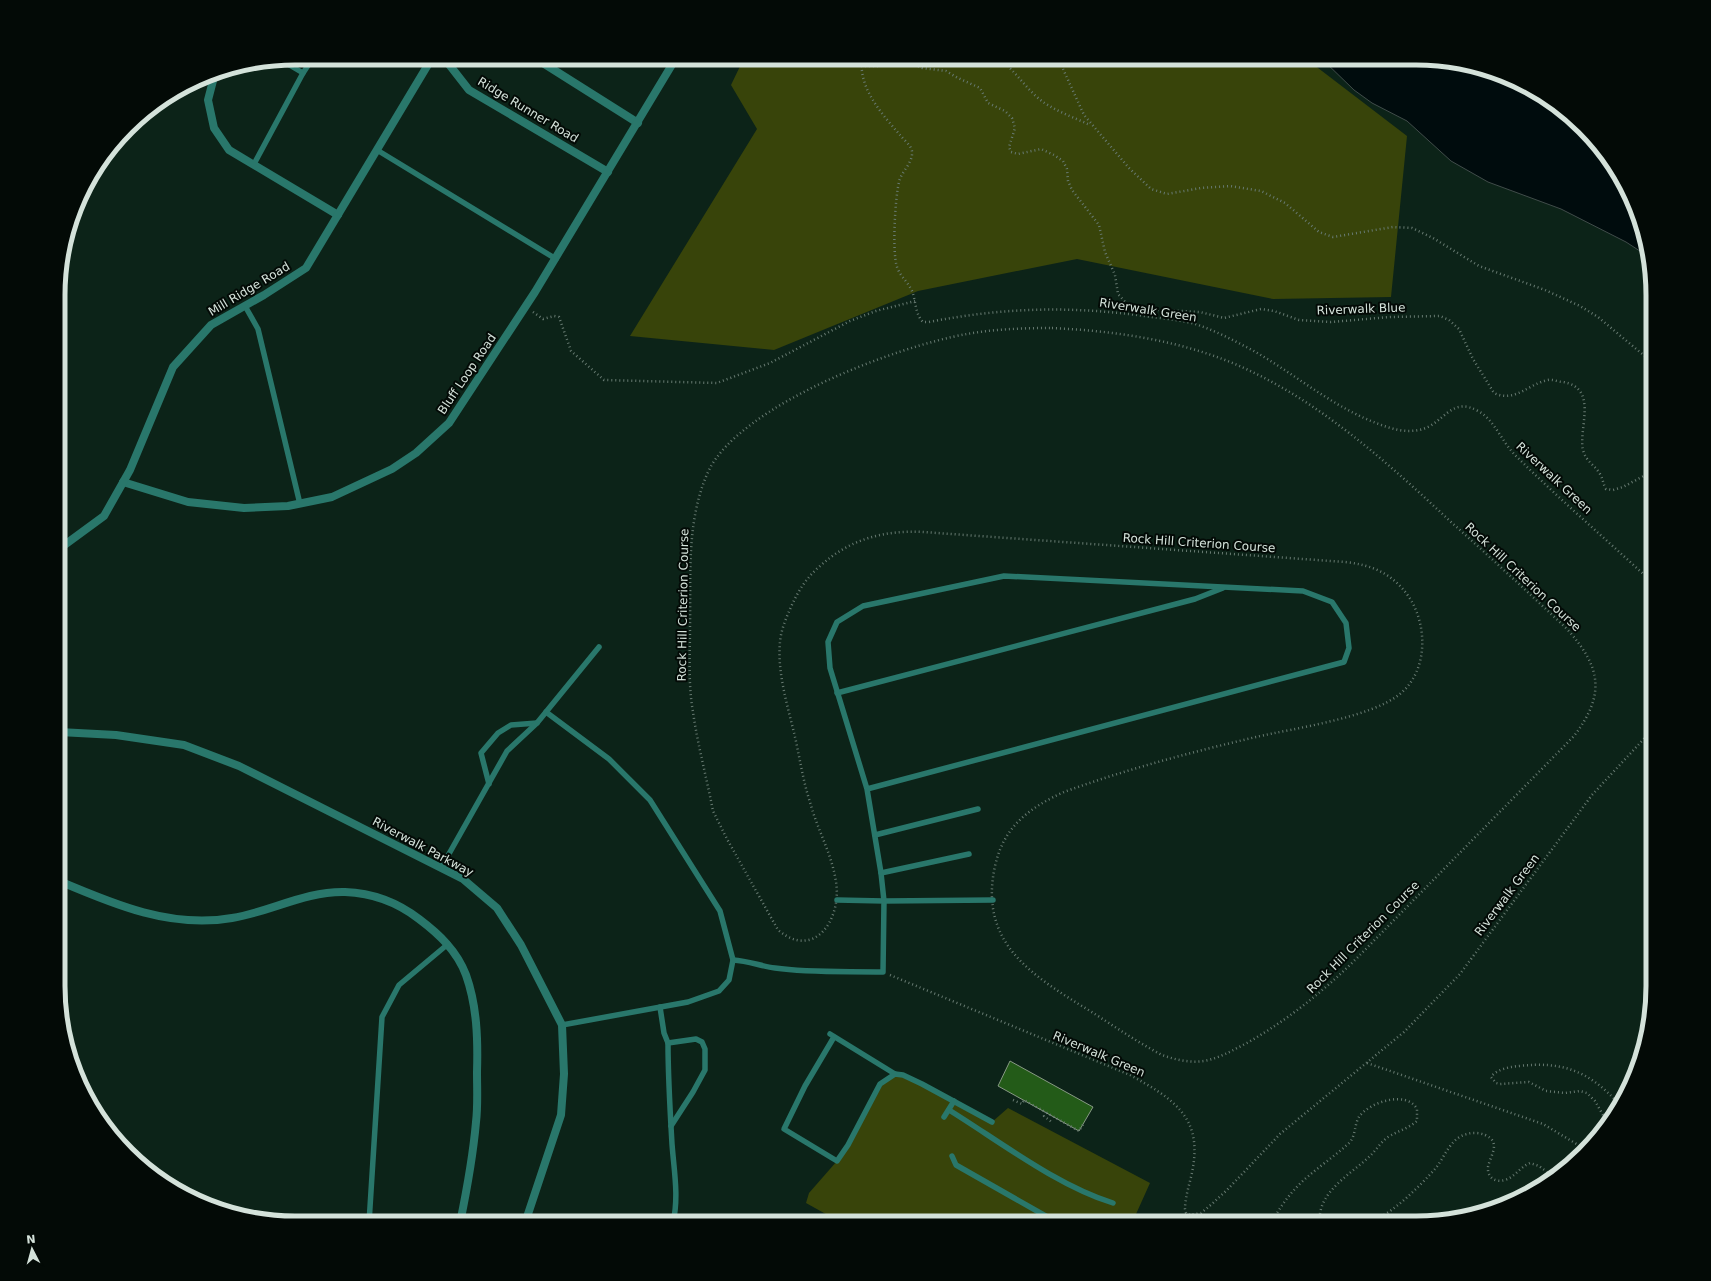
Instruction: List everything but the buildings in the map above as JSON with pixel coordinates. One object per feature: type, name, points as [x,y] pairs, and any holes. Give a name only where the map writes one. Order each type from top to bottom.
[{"type":"street","name":"Mill Ridge Road","points":[[65,545],[104,516],[123,482],[173,367],[211,325],[246,306],[306,268],[428,65]]},
{"type":"street","name":"Ridge Runner Road","points":[[449,65],[469,90],[608,172]]},
{"type":"street","points":[[547,65],[638,123]]},
{"type":"street","name":"Bluff Loop Road","points":[[123,482],[188,502],[244,508],[288,506],[332,497],[392,469],[416,454],[449,423],[525,308],[672,65]]},
{"type":"street","points":[[213,80],[208,100],[214,128],[230,150],[338,215]]},
{"type":"street","name":"Riverwalk Parkway","points":[[65,732],[116,735],[184,745],[238,766],[463,879],[498,908],[521,945],[562,1024],[564,1074],[561,1115],[528,1216]]},
{"type":"street","points":[[65,883],[131,910],[200,921],[232,918],[314,895],[344,892],[375,895],[406,909],[448,944],[465,974],[476,1015],[476,1120],[469,1177],[461,1216]]},
{"type":"lane","points":[[289,65],[303,73]]},
{"type":"lane","points":[[254,164],[308,65]]},
{"type":"lane","points":[[377,150],[556,259]]},
{"type":"lane","points":[[246,306],[258,329],[300,504]]},
{"type":"lane","points":[[733,960],[753,962],[774,968],[808,971],[883,972],[884,901],[882,873],[867,789],[830,668],[828,642],[837,622],[863,606],[1004,576],[1303,591],[1332,602],[1346,623],[1349,648],[1344,662],[867,789]]},
{"type":"lane","points":[[838,693],[1195,599],[1226,588]]},
{"type":"lane","points":[[441,868],[507,751],[537,723],[599,647]]},
{"type":"lane","points":[[546,712],[608,759],[650,800],[720,911],[733,960],[729,980],[719,991],[688,1002],[562,1024]]},
{"type":"lane","points":[[489,784],[482,753],[498,733],[511,725],[537,723]]},
{"type":"lane","points":[[875,835],[978,810]]},
{"type":"lane","points":[[882,873],[969,854]]},
{"type":"lane","points":[[837,900],[993,900]]},
{"type":"lane","points":[[369,1216],[382,1017],[399,985],[448,944]]},
{"type":"lane","points":[[660,1007],[664,1033],[668,1043],[671,1126],[676,1176],[676,1208],[674,1216]]},
{"type":"lane","points":[[895,1074],[880,1084],[848,1145],[837,1160],[784,1129],[832,1035],[895,1074],[903,1075],[992,1122]]},
{"type":"lane","points":[[668,1043],[696,1039],[702,1042],[706,1049],[704,1070],[693,1092],[671,1126]]},
{"type":"lane","points":[[944,1117],[954,1101]]},
{"type":"lane","points":[[949,1110],[1035,1164],[1092,1196],[1113,1203]]},
{"type":"lane","points":[[952,1156],[956,1165],[1046,1216]]},
{"type":"path","name":"Riverwalk Blue","points":[[861,66],[881,65]]},
{"type":"path","name":"Riverwalk Blue","points":[[916,65],[922,68],[946,70],[958,78],[980,88],[988,103],[1005,111],[1012,118],[1015,128],[1009,147],[1011,152],[1018,154],[1041,149],[1060,158],[1067,168],[1072,190],[1099,225],[1105,252],[1114,274],[1118,294],[1127,304],[1141,309],[1200,312],[1224,318],[1261,309],[1274,311],[1298,320],[1331,322],[1390,317],[1435,316],[1446,318],[1455,323],[1459,329],[1473,359],[1494,393],[1512,396],[1549,380],[1570,383],[1577,388],[1582,398],[1585,413],[1582,439],[1585,456],[1600,474],[1606,489],[1613,490],[1623,487],[1646,475]]},
{"type":"path","points":[[1007,65],[1031,92],[1044,103],[1091,125]]},
{"type":"path","points":[[1061,65],[1078,105],[1091,125],[1138,179],[1157,192],[1167,194],[1201,188],[1230,186],[1261,191],[1285,203],[1319,232],[1334,237],[1393,227],[1412,228],[1433,238],[1479,266],[1544,290],[1580,306],[1598,317],[1646,357]]},
{"type":"path","name":"Riverwalk Green","points":[[861,66],[865,85],[876,105],[912,149],[912,159],[902,174],[898,188],[896,256],[897,268],[912,291],[919,316],[926,322],[992,312],[1069,308],[1194,324],[1219,334],[1262,356],[1349,412],[1397,430],[1423,429],[1430,426],[1450,410],[1461,407],[1473,409],[1487,418],[1513,453],[1646,576]]},
{"type":"path","points":[[525,308],[543,319],[554,316],[559,317],[571,351],[604,380],[706,383],[716,382],[770,363],[850,321],[876,310],[915,301]]},
{"type":"path","name":"Rock Hill Criterion Course","points":[[1060,328],[1090,330],[1153,339],[1185,347],[1243,367],[1298,397],[1361,442],[1407,481],[1567,629],[1590,658],[1595,682],[1595,695],[1592,709],[1574,736],[1329,986],[1287,1018],[1226,1054],[1210,1060],[1193,1062],[1172,1059],[1162,1055],[1055,989],[1030,971],[1011,952],[1000,929],[993,900],[993,874],[997,859],[1009,832],[1018,819],[1047,800],[1086,784],[1213,747],[1365,711],[1390,700],[1400,693],[1414,675],[1422,650],[1421,626],[1417,612],[1400,586],[1380,570],[1361,564],[907,531],[876,535],[847,546],[828,559],[804,582],[787,617],[780,642],[781,669],[789,711],[810,802],[834,871],[837,900],[829,925],[819,936],[804,940],[790,938],[783,934],[773,923],[726,839],[714,811],[694,718],[691,693],[692,533],[699,500],[710,470],[723,449],[732,440],[758,419],[807,391],[868,362],[896,352],[966,334],[996,330],[1060,328]]},
{"type":"path","name":"Riverwalk Green","points":[[883,972],[1130,1075],[1164,1093],[1189,1121],[1195,1146],[1194,1167],[1185,1203],[1186,1213],[1190,1215],[1201,1213],[1227,1190],[1280,1134],[1404,1032],[1460,974],[1592,795],[1646,737]]},
{"type":"path","points":[[1366,1063],[1543,1124],[1581,1147]]},
{"type":"path","points":[[1604,1117],[1595,1101],[1587,1093],[1580,1091],[1565,1093],[1546,1091],[1529,1082],[1500,1084],[1496,1083],[1491,1078],[1496,1072],[1514,1066],[1539,1064],[1556,1065],[1568,1068],[1592,1079],[1615,1100]]},
{"type":"path","points":[[1013,1100],[1022,1104],[1024,1100],[1079,1132],[1084,1123]]},
{"type":"path","points":[[1276,1216],[1295,1189],[1352,1140],[1359,1118],[1363,1113],[1377,1104],[1386,1101],[1403,1100],[1415,1105],[1419,1114],[1417,1121],[1410,1127],[1384,1140],[1372,1154],[1334,1188],[1321,1209],[1320,1216]]},
{"type":"path","points":[[1046,1112],[1044,1116],[1053,1123]]},
{"type":"path","points":[[1382,1216],[1394,1209],[1435,1168],[1453,1142],[1467,1134],[1482,1134],[1488,1136],[1493,1141],[1494,1152],[1488,1165],[1488,1171],[1493,1180],[1508,1180],[1530,1163],[1539,1166],[1549,1173]]},
{"type":"green space","points":[[741,65],[1314,65],[1407,136],[1391,297],[1273,299],[1077,259],[918,291],[774,350],[630,336],[757,129],[731,85]]},
{"type":"green space","points":[[895,1074],[903,1075],[992,1122],[1008,1108],[1150,1183],[1135,1216],[829,1216],[806,1203],[809,1193],[837,1161],[880,1084]]},
{"type":"shaded area","points":[[1328,65],[1431,65],[1461,69],[1490,77],[1531,96],[1568,122],[1579,132],[1607,167],[1622,193],[1634,221],[1642,253],[1626,242],[1561,209],[1488,182],[1451,161],[1407,121],[1372,103],[1354,90]]}]
